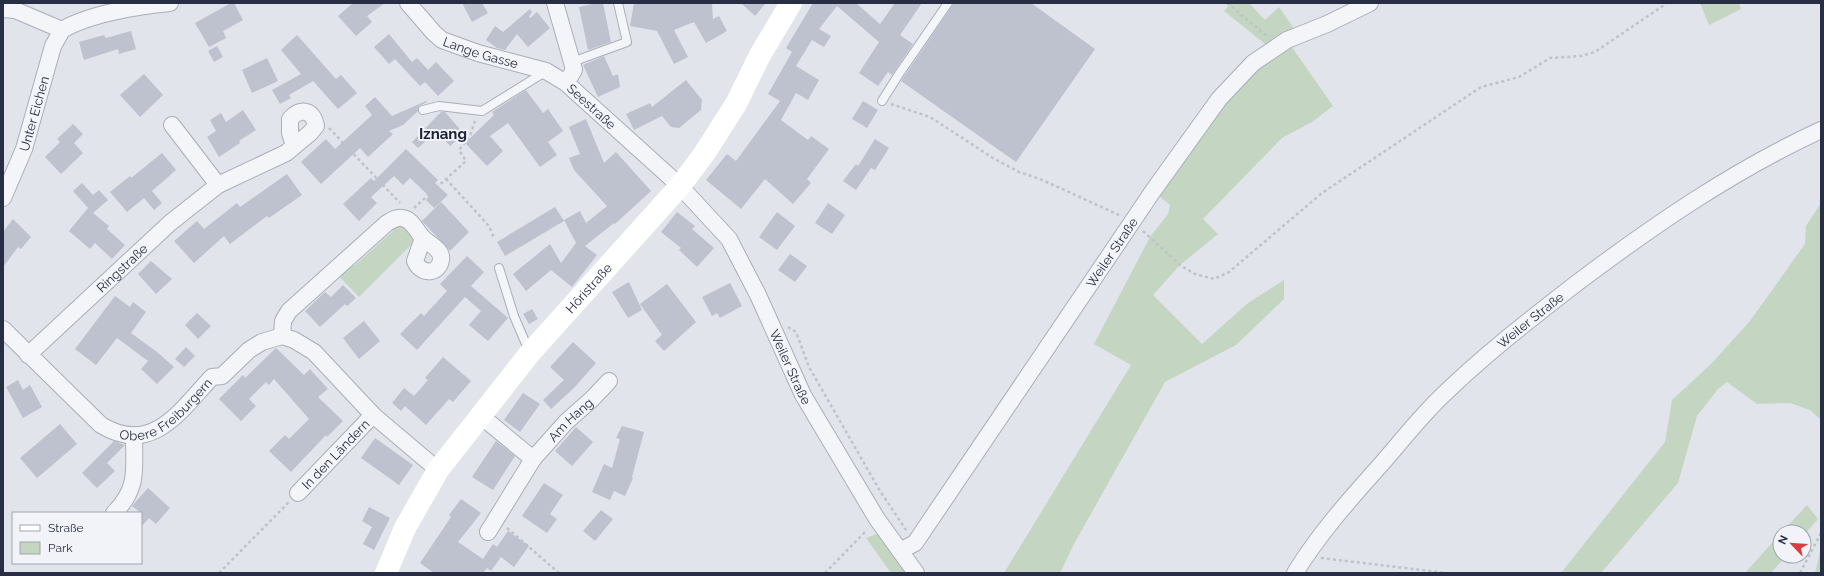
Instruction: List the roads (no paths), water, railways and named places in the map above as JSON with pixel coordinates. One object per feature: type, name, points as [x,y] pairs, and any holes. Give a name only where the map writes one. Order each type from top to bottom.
[{"type":"main road","name":"Höristraße","points":[[386,573],[405,528],[438,470],[530,354],[680,186],[704,154],[736,104],[764,49],[791,3]]},
{"type":"street","points":[[3,9],[15,10],[62,30],[74,23],[143,6],[170,3]]},
{"type":"street","name":"Lange Gasse","points":[[408,3],[442,40],[478,53],[546,71],[566,83]]},
{"type":"street","name":"Seestraße","points":[[554,3],[574,70],[566,83],[680,186]]},
{"type":"street","name":"Weiler Straße","points":[[900,551],[915,543],[1133,222],[1219,99],[1253,63],[1287,40],[1327,24],[1370,3]]},
{"type":"street","name":"Unter Eichen","points":[[3,198],[24,149],[53,46],[62,30]]},
{"type":"street","name":"Ringstraße","points":[[28,355],[170,223],[218,185],[286,153],[310,133],[316,126],[314,119],[309,113],[302,111],[296,113],[290,120],[289,126],[294,146]]},
{"type":"street","points":[[172,125],[218,185]]},
{"type":"street","name":"Weiler Straße","points":[[1295,573],[1305,556],[1337,513],[1441,397],[1512,333],[1622,249],[1702,196],[1796,141],[1821,130]]},
{"type":"street","name":"Weiler Straße","points":[[680,186],[729,239],[758,295],[803,395],[877,519],[916,573]]},
{"type":"street","points":[[423,238],[405,215],[387,222],[289,311],[283,321],[282,336],[294,340],[314,352],[373,415],[438,470]]},
{"type":"street","name":"Obere Freiburgern","points":[[3,329],[101,425],[111,431],[134,436],[158,430],[169,423],[212,377],[222,376],[249,350],[262,342],[282,336]]},
{"type":"street","name":"Am Hang","points":[[492,526],[533,459],[566,422],[592,399],[609,381]]},
{"type":"street","name":"In den Ländern","points":[[298,493],[373,415]]},
{"type":"street","points":[[481,416],[533,459]]},
{"type":"street","points":[[115,512],[126,500],[134,480],[134,436]]},
{"type":"lane","points":[[572,62],[628,42],[618,3]]},
{"type":"lane","points":[[882,102],[948,3]]},
{"type":"lane","points":[[422,110],[439,106],[482,111],[546,71]]},
{"type":"lane","points":[[499,268],[514,316],[530,354]]},
{"type":"district","name":"Iznang","points":[[443,134]]}]
